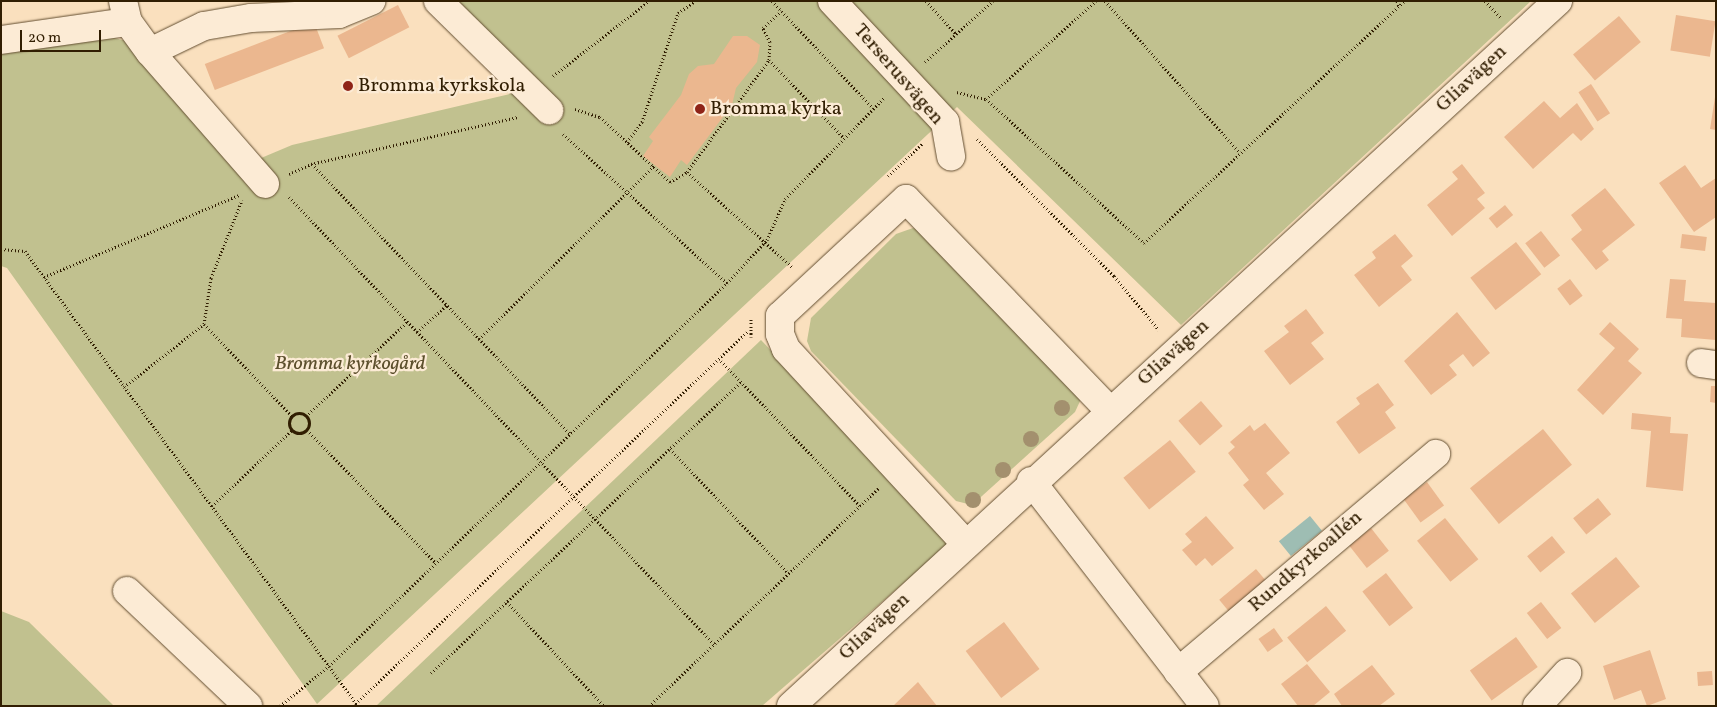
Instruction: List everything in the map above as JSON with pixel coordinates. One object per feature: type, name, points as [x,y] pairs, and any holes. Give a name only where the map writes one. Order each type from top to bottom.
[{"type":"street","points":[[150,52],[204,26],[251,18],[339,14],[371,1]]},
{"type":"street","points":[[438,1],[541,101]]},
{"type":"street","name":"Terserusvägen","points":[[832,1],[945,122],[950,156]]},
{"type":"street","name":"Gliavägen","points":[[791,706],[1031,481],[1558,1]]},
{"type":"street","points":[[1,40],[125,12],[150,52],[255,188]]},
{"type":"street","points":[[965,542],[786,349],[780,334],[780,316],[906,199],[1110,411]]},
{"type":"street","name":"Rundkyrkoallén","points":[[1178,672],[1436,454]]},
{"type":"street","points":[[1031,481],[1204,706]]},
{"type":"street","points":[[126,591],[248,706]]},
{"type":"street","points":[[1537,706],[1567,673]]},
{"type":"path","points":[[541,101],[649,1]]},
{"type":"path","points":[[626,142],[642,122],[678,13],[695,1]]},
{"type":"path","points":[[772,1],[872,107]]},
{"type":"path","points":[[926,1],[956,34]]},
{"type":"path","points":[[280,706],[329,666],[727,283],[767,240],[784,199],[872,107],[905,81],[993,1]]},
{"type":"path","points":[[986,98],[1096,1]]},
{"type":"path","points":[[1105,1],[1239,152]]},
{"type":"path","points":[[1398,1],[1399,6]]},
{"type":"path","points":[[950,90],[986,98],[1144,243],[1239,152],[1404,1]]},
{"type":"path","points":[[541,101],[600,117],[670,182],[687,172],[769,60],[770,42],[763,28],[781,11]]},
{"type":"path","points":[[769,60],[843,137]]},
{"type":"path","points":[[541,101],[554,125],[627,194],[727,283]]},
{"type":"path","points":[[882,181],[953,115],[1114,276],[1162,334]]},
{"type":"path","points":[[312,164],[570,434]]},
{"type":"path","points":[[479,339],[654,167]]},
{"type":"path","points":[[687,172],[767,240],[793,267]]},
{"type":"path","points":[[124,387],[204,324],[211,278],[255,188],[284,191],[714,644]]},
{"type":"path","points":[[1,249],[25,251],[356,705],[720,361],[748,331],[752,313]]},
{"type":"path","points":[[786,274],[800,261]]},
{"type":"path","points":[[417,332],[447,305]]},
{"type":"path","points":[[292,416],[306,416],[407,322]]},
{"type":"path","points":[[204,324],[292,416],[292,430]]},
{"type":"path","points":[[748,331],[755,344]]},
{"type":"path","points":[[720,361],[860,506]]},
{"type":"path","points":[[431,673],[741,382]]},
{"type":"path","points":[[306,416],[306,430],[436,563]]},
{"type":"path","points":[[212,506],[292,430],[306,430]]},
{"type":"path","points":[[670,448],[789,573]]},
{"type":"path","points":[[649,706],[885,482]]},
{"type":"path","points":[[507,602],[604,706]]},
{"type":"green space","name":"Bromma kyrkogård","points":[[455,1],[1531,1],[1181,325],[957,107],[317,704],[7,268],[1,266],[1,53],[110,37],[131,42],[242,166],[292,145],[518,92]]},
{"type":"green space","points":[[913,228],[924,231],[1081,399],[1075,412],[972,505],[956,501],[811,351],[807,341],[811,318],[896,234]]},
{"type":"green space","points":[[761,340],[951,542],[762,706],[376,706]]},
{"type":"green space","points":[[1,611],[29,622],[114,706],[1,706]]},
{"type":"water","points":[[1310,516],[1322,531],[1291,556],[1279,541]]},
{"type":"building","points":[[398,5],[409,27],[349,58],[337,36]]},
{"type":"building","points":[[1676,15],[1716,21],[1710,57],[1670,51]]},
{"type":"building","points":[[1619,16],[1641,42],[1595,81],[1573,55]]},
{"type":"building","points":[[314,22],[324,48],[215,90],[205,64]]},
{"type":"building","name":"Bromma kyrka","points":[[733,36],[747,36],[760,45],[757,62],[736,88],[732,105],[687,165],[681,160],[670,177],[643,156],[653,141],[649,137],[681,95],[689,74],[698,66],[714,64]]},
{"type":"building","points":[[1591,84],[1610,113],[1597,122],[1578,92]]},
{"type":"building","points":[[1716,97],[1716,130],[1710,129]]},
{"type":"building","points":[[1544,101],[1560,118],[1577,103],[1594,129],[1581,141],[1573,133],[1533,169],[1504,137]]},
{"type":"building","points":[[1462,164],[1485,193],[1477,199],[1485,208],[1452,236],[1427,205],[1458,179],[1452,172]]},
{"type":"building","points":[[1685,165],[1701,188],[1716,178],[1716,217],[1694,232],[1659,183]]},
{"type":"building","points":[[1605,188],[1635,225],[1602,251],[1609,260],[1596,270],[1571,239],[1582,230],[1571,215]]},
{"type":"building","points":[[1505,205],[1513,215],[1497,228],[1489,218]]},
{"type":"building","points":[[1541,231],[1560,255],[1544,268],[1525,243]]},
{"type":"building","points":[[1395,234],[1413,256],[1401,266],[1412,280],[1379,307],[1354,275],[1376,258],[1372,252]]},
{"type":"building","points":[[1682,234],[1707,237],[1705,251],[1680,248]]},
{"type":"building","points":[[1516,242],[1541,274],[1496,310],[1470,278]]},
{"type":"building","points":[[1570,279],[1583,296],[1570,305],[1557,289]]},
{"type":"building","points":[[1670,279],[1686,280],[1684,301],[1716,303],[1716,340],[1681,337],[1682,319],[1666,318]]},
{"type":"building","points":[[1306,309],[1324,333],[1311,343],[1324,359],[1290,385],[1264,351],[1289,332],[1284,326]]},
{"type":"building","points":[[1457,312],[1490,353],[1473,367],[1463,354],[1449,365],[1457,375],[1431,395],[1404,361]]},
{"type":"building","points":[[1610,322],[1639,349],[1628,361],[1642,373],[1603,415],[1577,390],[1615,348],[1599,334]]},
{"type":"building","points":[[1378,383],[1394,405],[1385,412],[1396,428],[1359,454],[1336,422],[1360,404],[1356,398]]},
{"type":"building","points":[[1711,386],[1716,386],[1716,403],[1710,402]]},
{"type":"building","points":[[1201,401],[1223,426],[1200,446],[1178,421]]},
{"type":"building","points":[[1632,413],[1671,417],[1670,433],[1688,434],[1683,491],[1646,487],[1651,431],[1631,429]]},
{"type":"building","points":[[1265,423],[1290,453],[1266,473],[1284,494],[1264,510],[1243,485],[1249,480],[1228,453],[1235,447],[1230,442],[1250,425],[1254,431]]},
{"type":"building","points":[[1543,429],[1572,465],[1499,524],[1470,488]]},
{"type":"building","points":[[1170,440],[1196,472],[1149,510],[1123,478]]},
{"type":"building","points":[[1427,482],[1444,505],[1421,523],[1404,499]]},
{"type":"building","points":[[1598,498],[1611,514],[1586,534],[1573,518]]},
{"type":"building","points":[[1206,516],[1234,548],[1212,566],[1205,558],[1196,566],[1182,550],[1192,542],[1185,534]]},
{"type":"building","points":[[1445,518],[1478,559],[1450,582],[1417,541]]},
{"type":"building","points":[[1371,528],[1389,551],[1367,568],[1349,545]]},
{"type":"building","points":[[1552,536],[1565,552],[1540,572],[1527,556]]},
{"type":"building","points":[[1616,557],[1640,587],[1595,623],[1571,594]]},
{"type":"building","points":[[1256,569],[1267,582],[1230,613],[1219,600]]},
{"type":"building","points":[[1386,573],[1413,608],[1389,626],[1362,591]]},
{"type":"building","points":[[1541,602],[1561,628],[1547,639],[1527,613]]},
{"type":"building","points":[[1326,606],[1346,631],[1307,662],[1287,637]]},
{"type":"building","points":[[1004,622],[1040,669],[1001,698],[966,651]]},
{"type":"building","points":[[1274,628],[1283,641],[1268,652],[1258,639]]},
{"type":"building","points":[[1516,637],[1538,667],[1492,700],[1470,671]]},
{"type":"building","points":[[1650,650],[1666,699],[1647,706],[1641,690],[1614,700],[1603,666]]},
{"type":"building","points":[[1307,664],[1330,692],[1313,706],[1298,706],[1281,684]]},
{"type":"building","points":[[1372,665],[1395,694],[1379,706],[1342,706],[1334,694]]},
{"type":"building","points":[[1712,671],[1713,685],[1698,686],[1697,672]]},
{"type":"building","points":[[918,682],[937,706],[893,706]]},
{"type":"place","name":"Bromma kyrkskola","points":[[348,86]]},
{"type":"place","name":"Bromma kyrka","points":[[700,109]]}]
